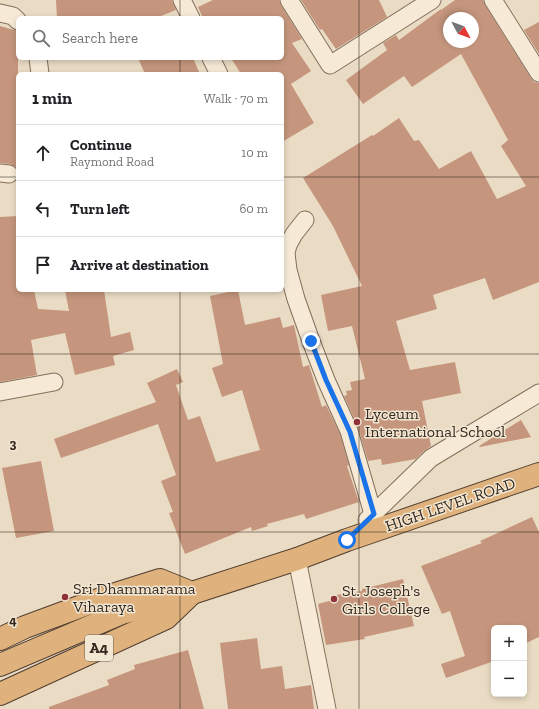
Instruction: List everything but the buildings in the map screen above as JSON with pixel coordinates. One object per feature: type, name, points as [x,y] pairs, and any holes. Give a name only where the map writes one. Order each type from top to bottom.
[{"type":"highway","name":"HIGH LEVEL ROAD","points":[[0,665],[122,613],[192,593],[297,559],[347,540],[539,474]]},
{"type":"highway","points":[[0,639],[25,628],[106,598],[160,580],[192,593]]},
{"type":"highway","name":"A4","points":[[0,694],[166,618],[192,593]]},
{"type":"street","points":[[182,0],[190,16]]},
{"type":"street","points":[[289,0],[330,65],[432,0]]},
{"type":"street","points":[[493,0],[539,73]]},
{"type":"street","points":[[0,13],[13,16],[16,19]]},
{"type":"street","points":[[38,60],[40,72]]},
{"type":"street","points":[[212,60],[218,72]]},
{"type":"street","points":[[305,220],[294,234],[288,245],[286,253],[288,270],[296,299],[311,341],[326,380],[350,432],[374,514]]},
{"type":"street","points":[[0,392],[54,382]]},
{"type":"street","points":[[347,540],[432,458],[539,393]]},
{"type":"street","points":[[297,559],[327,709]]},
{"type":"place","name":"Lyceum International School","points":[[357,422]]},
{"type":"place","name":"Sri Dhammarama Viharaya","points":[[65,597]]},
{"type":"place","name":"St. Joseph's Girls College","points":[[334,599]]},
{"type":"route","points":[[311,341],[326,380],[350,432],[374,514],[347,540]]}]
